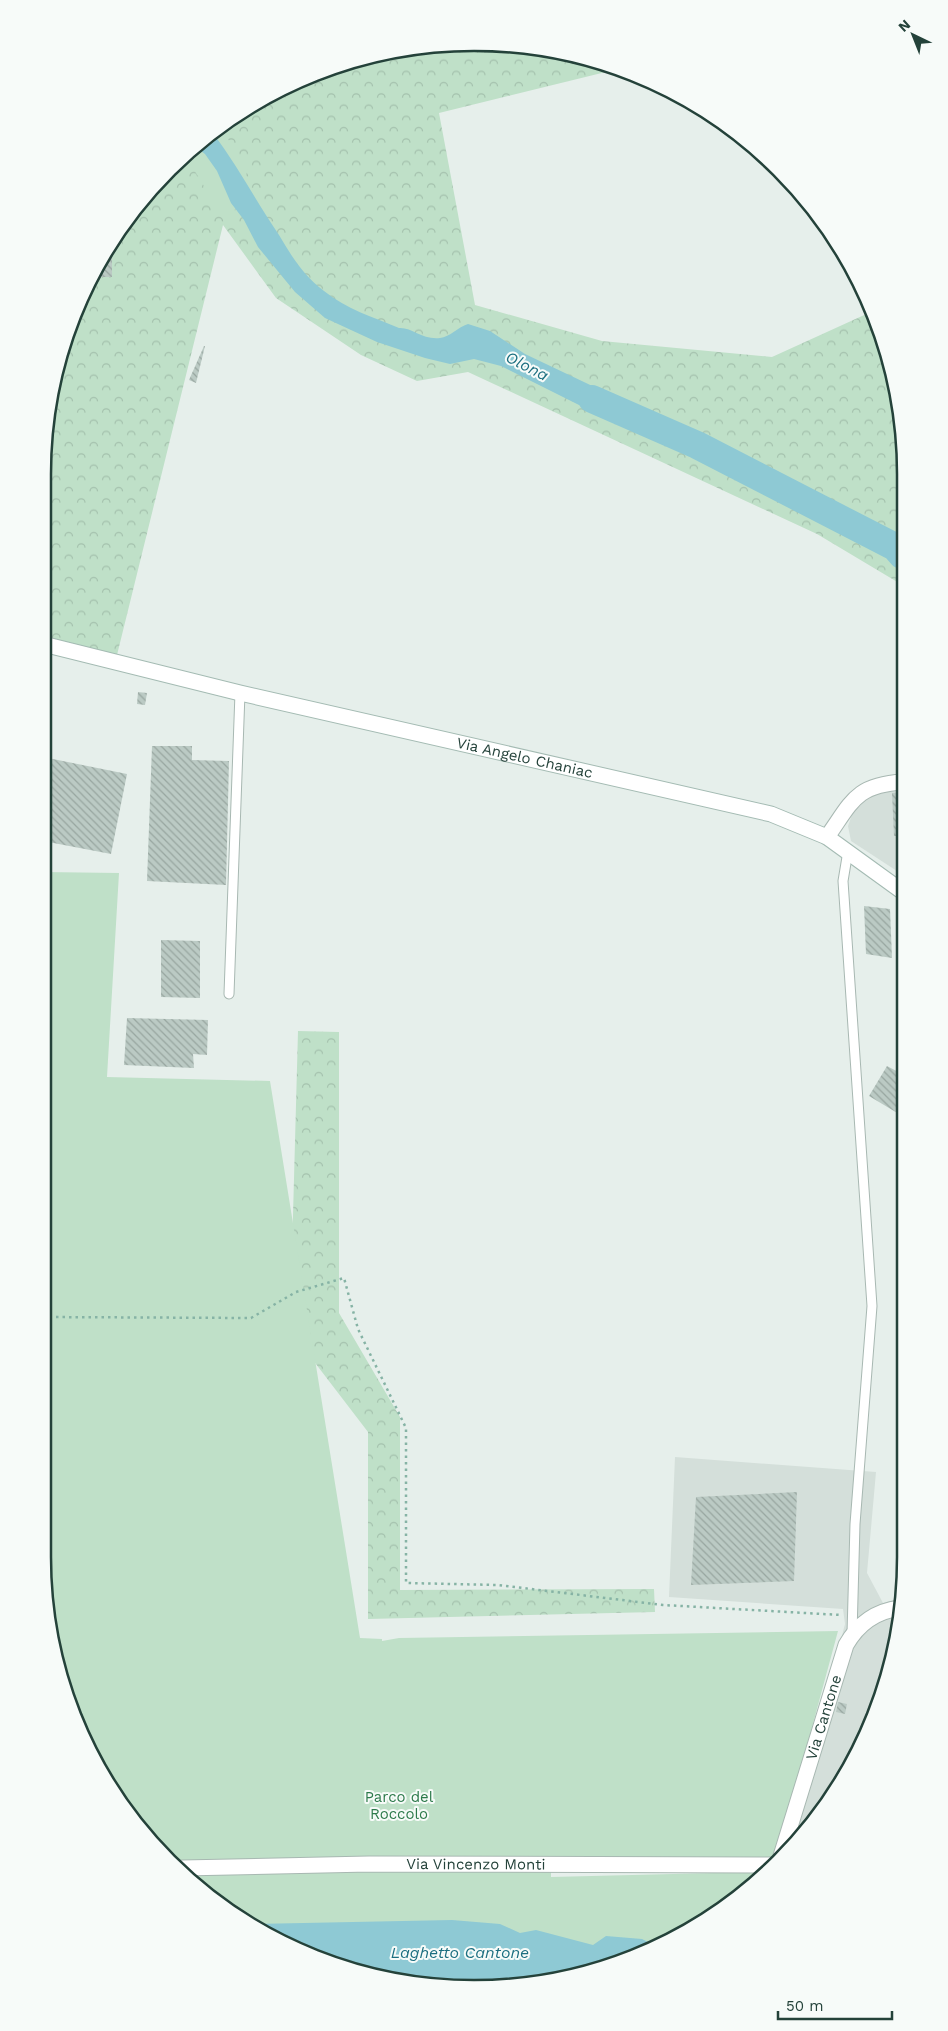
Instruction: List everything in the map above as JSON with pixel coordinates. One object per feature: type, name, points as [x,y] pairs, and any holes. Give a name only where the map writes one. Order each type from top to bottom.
[{"type":"street","name":"Via Angelo Chaniac","points":[[51,646],[240,693],[771,814],[826,837],[897,888]]},
{"type":"street","points":[[826,837],[854,798],[877,785],[897,783]]},
{"type":"street","name":"Via Cantone","points":[[783,1845],[846,1645],[852,1634],[877,1614],[893,1610]]},
{"type":"street","name":"Via Vincenzo Monti","points":[[188,1868],[369,1864],[764,1865]]},
{"type":"lane","points":[[229,994],[240,693]]},
{"type":"lane","points":[[848,851],[843,881],[872,1306],[856,1514],[852,1634]]},
{"type":"path","points":[[51,1317],[251,1318],[296,1292],[344,1278],[358,1329],[406,1428],[406,1583],[498,1585],[663,1606],[852,1616]]},
{"type":"shaded area","points":[[897,791],[897,871],[851,841],[848,826],[854,809],[876,792]]},
{"type":"shaded area","points":[[675,1457],[876,1472],[867,1573],[883,1603],[894,1600],[889,1639],[874,1693],[865,1719],[853,1744],[826,1792],[789,1839],[845,1624],[843,1609],[669,1597]]},
{"type":"green space","points":[[446,52],[502,52],[529,55],[556,59],[604,72],[439,113],[475,305],[602,341],[772,357],[866,314],[882,365],[893,419],[897,474],[897,582],[817,534],[468,372],[417,381],[361,355],[276,298],[223,225],[117,655],[51,638],[52,446],[59,392],[74,338],[83,312],[108,263],[122,239],[156,195],[195,156],[239,122],[312,83],[392,59]]},
{"type":"green space","points":[[224,133],[248,169],[234,212],[227,216],[213,201],[189,162]]},
{"type":"green space","name":"Parco del Roccolo","points":[[51,872],[119,873],[107,1077],[270,1081],[360,1638],[382,1639],[382,1641],[399,1638],[838,1631],[779,1850],[772,1857],[551,1872],[551,1877],[754,1872],[753,1875],[709,1909],[661,1936],[636,1948],[610,1957],[556,1972],[502,1979],[446,1979],[419,1976],[365,1965],[312,1948],[239,1909],[195,1875],[175,1856],[156,1836],[122,1792],[95,1744],[83,1719],[74,1693],[59,1639],[52,1585]]},
{"type":"green space","points":[[298,1031],[339,1032],[339,1313],[400,1417],[400,1590],[654,1589],[655,1612],[368,1619],[368,1432],[296,1338],[291,1289]]},
{"type":"water","points":[[217,139],[298,265],[310,279],[332,297],[370,316],[428,337],[444,337],[468,324],[490,331],[525,354],[626,402],[623,424],[599,415],[501,366],[474,359],[450,364],[425,358],[377,342],[325,318],[295,292],[258,247],[244,220],[231,203],[217,171],[201,151]]},
{"type":"water","name":"Laghetto Cantone","points":[[452,1920],[500,1924],[520,1933],[536,1930],[593,1945],[606,1936],[642,1939],[648,1942],[610,1957],[556,1972],[502,1979],[446,1979],[392,1972],[338,1957],[312,1948],[264,1924]]},
{"type":"building","points":[[112,256],[112,277],[100,277]]},
{"type":"building","points":[[205,346],[196,383],[189,380]]},
{"type":"building","points":[[138,692],[147,693],[145,705],[137,704]]},
{"type":"building","points":[[152,746],[192,746],[192,760],[229,761],[226,885],[147,881]]},
{"type":"building","points":[[51,759],[127,774],[111,854],[51,843]]},
{"type":"building","points":[[892,793],[897,793],[897,836],[894,836]]},
{"type":"building","points":[[864,906],[890,909],[892,958],[866,954]]},
{"type":"building","points":[[161,940],[200,941],[200,998],[161,997]]},
{"type":"building","points":[[127,1018],[208,1020],[207,1055],[193,1054],[194,1068],[124,1065]]},
{"type":"building","points":[[887,1066],[897,1071],[897,1113],[869,1096]]},
{"type":"building","points":[[797,1492],[794,1581],[691,1585],[696,1497]]},
{"type":"building","points":[[838,1702],[847,1704],[845,1714],[836,1712]]},
{"type":"waterway","name":"Olona","points":[[592,399],[697,445],[897,549]]}]
